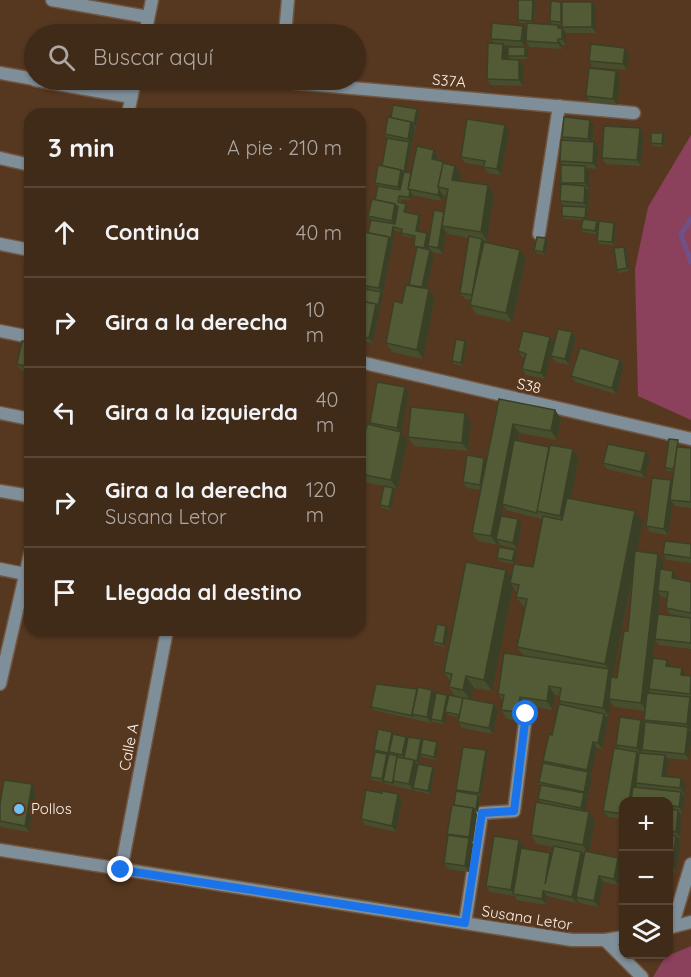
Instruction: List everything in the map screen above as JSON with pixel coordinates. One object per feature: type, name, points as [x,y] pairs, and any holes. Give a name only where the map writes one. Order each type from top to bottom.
[{"type":"street","points":[[52,0],[148,17]]},
{"type":"street","points":[[147,24],[152,0]]},
{"type":"street","points":[[286,24],[288,0]]},
{"type":"street","points":[[0,73],[24,78]]},
{"type":"street","name":"S37A","points":[[366,88],[634,113]]},
{"type":"street","points":[[91,90],[131,97]]},
{"type":"street","points":[[129,108],[133,90]]},
{"type":"street","points":[[539,234],[559,106]]},
{"type":"street","points":[[0,158],[24,164]]},
{"type":"street","points":[[0,244],[24,249]]},
{"type":"street","points":[[0,331],[24,336]]},
{"type":"street","name":"S38","points":[[366,363],[691,439]]},
{"type":"street","points":[[0,413],[24,418]]},
{"type":"street","points":[[0,491],[24,495]]},
{"type":"street","points":[[0,569],[24,574]]},
{"type":"street","points":[[0,684],[4,642],[24,584]]},
{"type":"street","name":"Calle A","points":[[121,870],[166,636]]},
{"type":"street","points":[[465,923],[482,813],[514,811],[526,714]]},
{"type":"street","name":"Susana Letor","points":[[0,850],[572,940],[619,938]]},
{"type":"street","points":[[673,919],[691,864]]},
{"type":"street","points":[[673,927],[689,922]]},
{"type":"street","points":[[605,940],[642,977]]},
{"type":"shaded area","points":[[691,135],[691,420],[638,396],[635,269],[648,207]]},
{"type":"shaded area","points":[[691,946],[691,977],[653,977],[664,959],[673,959],[673,954]]},
{"type":"building","points":[[518,0],[533,0],[532,21],[518,20]]},
{"type":"building","points":[[551,1],[561,2],[561,22],[550,21]]},
{"type":"building","points":[[562,2],[592,2],[592,27],[562,27]]},
{"type":"building","points":[[492,23],[523,26],[521,41],[491,39]]},
{"type":"building","points":[[527,23],[558,25],[558,28],[562,28],[562,39],[558,39],[558,43],[526,41]]},
{"type":"building","points":[[488,43],[503,44],[502,59],[519,60],[519,80],[487,79]]},
{"type":"building","points":[[591,44],[625,48],[623,64],[589,61]]},
{"type":"building","points":[[508,47],[525,47],[525,56],[508,56]]},
{"type":"building","points":[[589,68],[616,71],[613,99],[586,96]]},
{"type":"building","points":[[393,105],[417,109],[414,124],[391,118]]},
{"type":"building","points":[[388,117],[411,122],[408,139],[385,134]]},
{"type":"building","points":[[564,117],[590,120],[588,139],[562,137]]},
{"type":"building","points":[[467,119],[505,125],[497,169],[483,167],[485,161],[461,157]]},
{"type":"building","points":[[604,126],[640,128],[637,160],[602,158]]},
{"type":"building","points":[[651,133],[663,133],[662,144],[651,143]]},
{"type":"building","points":[[387,138],[409,142],[404,172],[382,166]]},
{"type":"building","points":[[561,140],[594,142],[593,163],[560,161]]},
{"type":"building","points":[[417,146],[434,150],[432,159],[444,162],[438,195],[408,189]]},
{"type":"building","points":[[443,163],[455,166],[452,180],[488,185],[481,232],[442,226],[448,189],[438,187]]},
{"type":"building","points":[[378,165],[401,170],[398,187],[375,183]]},
{"type":"building","points":[[561,165],[585,166],[585,183],[561,183]]},
{"type":"building","points":[[404,172],[411,173],[409,197],[399,196],[398,202],[406,204],[404,212],[419,215],[416,231],[427,233],[424,248],[414,246],[415,236],[401,233],[402,229],[393,227],[391,239],[368,233],[371,220],[395,224],[398,206],[375,200],[378,186],[400,190]]},
{"type":"building","points":[[561,184],[585,186],[584,203],[560,201]]},
{"type":"building","points":[[372,199],[395,204],[392,221],[368,216]]},
{"type":"building","points":[[562,206],[586,207],[585,218],[562,216]]},
{"type":"building","points":[[434,210],[444,212],[438,248],[428,246]]},
{"type":"building","points":[[583,219],[597,221],[595,231],[581,229]]},
{"type":"building","points":[[599,221],[614,223],[612,242],[597,241]]},
{"type":"building","points":[[366,232],[389,237],[379,288],[366,286]]},
{"type":"building","points":[[469,236],[482,239],[472,295],[460,293]]},
{"type":"building","points":[[537,237],[546,238],[543,252],[534,250]]},
{"type":"building","points":[[484,242],[520,250],[506,313],[470,305]]},
{"type":"building","points":[[417,247],[430,250],[422,287],[409,285]]},
{"type":"building","points":[[624,247],[627,268],[617,270],[614,248]]},
{"type":"building","points":[[406,285],[429,289],[417,350],[386,343],[394,301],[402,303]]},
{"type":"building","points":[[366,289],[381,292],[378,306],[366,302]]},
{"type":"building","points":[[366,302],[376,304],[369,338],[366,337]]},
{"type":"building","points":[[558,329],[572,332],[565,359],[551,356]]},
{"type":"building","points":[[523,331],[550,337],[541,373],[522,369],[526,354],[518,351]]},
{"type":"building","points":[[456,339],[465,341],[461,363],[452,361]]},
{"type":"building","points":[[22,341],[24,341],[24,366],[17,364]]},
{"type":"building","points":[[580,348],[620,360],[612,388],[571,376]]},
{"type":"building","points":[[377,382],[405,387],[397,428],[370,423]]},
{"type":"building","points":[[499,399],[555,410],[551,431],[513,424],[491,536],[472,533]]},
{"type":"building","points":[[411,407],[465,413],[462,443],[408,437]]},
{"type":"building","points":[[367,424],[401,432],[391,480],[366,475]]},
{"type":"building","points":[[669,439],[678,440],[674,469],[665,468]]},
{"type":"building","points":[[514,440],[549,447],[537,513],[502,504]]},
{"type":"building","points":[[608,444],[646,452],[641,472],[603,463]]},
{"type":"building","points":[[550,445],[573,449],[560,516],[537,511]]},
{"type":"building","points":[[677,447],[691,448],[691,502],[670,500]]},
{"type":"building","points":[[467,455],[484,458],[480,485],[463,482]]},
{"type":"building","points":[[652,478],[671,480],[664,529],[646,526]]},
{"type":"building","points":[[384,486],[393,488],[389,507],[380,505]]},
{"type":"building","points":[[567,498],[635,511],[605,664],[517,647],[527,599],[516,597],[519,585],[510,583],[514,564],[533,567],[543,516],[562,520]]},
{"type":"building","points":[[501,516],[518,519],[513,543],[496,539]]},
{"type":"building","points":[[665,541],[691,544],[691,558],[663,554]]},
{"type":"building","points":[[499,547],[515,550],[512,561],[497,558]]},
{"type":"building","points":[[635,551],[658,554],[641,703],[609,699],[611,677],[617,678],[624,631],[628,631]]},
{"type":"building","points":[[466,562],[506,570],[484,680],[466,676],[463,690],[449,687],[452,674],[444,672]]},
{"type":"building","points":[[660,569],[673,571],[672,578],[691,582],[691,613],[666,608],[668,592],[658,591]]},
{"type":"building","points":[[658,614],[691,618],[691,643],[655,639]]},
{"type":"building","points":[[437,624],[446,626],[443,644],[433,642]]},
{"type":"building","points":[[504,653],[609,669],[603,708],[559,701],[561,688],[549,686],[547,701],[520,697],[517,712],[501,710],[504,695],[498,694]]},
{"type":"building","points":[[653,658],[667,660],[666,666],[682,668],[681,675],[691,676],[690,694],[649,689]]},
{"type":"building","points":[[376,684],[417,689],[413,716],[371,707]]},
{"type":"building","points":[[418,687],[432,690],[427,717],[412,714]]},
{"type":"building","points":[[436,693],[447,695],[442,721],[431,719]]},
{"type":"building","points":[[647,693],[690,697],[687,724],[644,720]]},
{"type":"building","points":[[449,695],[463,698],[460,715],[445,712]]},
{"type":"building","points":[[463,698],[494,704],[489,728],[458,722]]},
{"type":"building","points":[[559,704],[604,714],[598,743],[593,742],[587,770],[543,761]]},
{"type":"building","points":[[620,717],[641,720],[637,748],[616,745]]},
{"type":"building","points":[[645,722],[688,727],[685,754],[642,750]]},
{"type":"building","points":[[378,729],[392,732],[388,753],[374,750]]},
{"type":"building","points":[[393,734],[406,737],[402,755],[389,752]]},
{"type":"building","points":[[408,737],[421,739],[417,761],[404,758]]},
{"type":"building","points":[[423,739],[437,742],[434,757],[420,754]]},
{"type":"building","points":[[463,747],[486,750],[479,793],[456,790]]},
{"type":"building","points":[[614,748],[637,752],[630,797],[619,797],[619,813],[603,811]]},
{"type":"building","points":[[375,752],[387,754],[382,779],[370,777]]},
{"type":"building","points":[[639,753],[665,755],[662,776],[681,778],[680,788],[636,783]]},
{"type":"building","points":[[389,754],[398,756],[393,783],[383,781]]},
{"type":"building","points":[[397,757],[414,760],[409,784],[393,781]]},
{"type":"building","points":[[543,763],[588,772],[584,792],[539,782]]},
{"type":"building","points":[[418,764],[433,767],[428,791],[413,788]]},
{"type":"building","name":"Pollos","points":[[4,780],[32,784],[25,826],[0,821]]},
{"type":"building","points":[[541,785],[584,793],[581,808],[538,799]]},
{"type":"building","points":[[633,787],[681,792],[679,807],[673,806],[673,797],[632,797]]},
{"type":"building","points":[[366,790],[398,794],[392,826],[361,819]]},
{"type":"building","points":[[456,791],[478,795],[476,809],[454,805]]},
{"type":"building","points":[[536,802],[589,812],[583,845],[531,835]]},
{"type":"building","points":[[452,805],[473,808],[469,837],[447,834]]},
{"type":"building","points":[[673,809],[678,810],[676,832],[673,832]]},
{"type":"building","points":[[448,835],[469,838],[465,866],[444,863]]},
{"type":"building","points":[[494,836],[519,840],[511,890],[486,886]]},
{"type":"building","points":[[673,836],[676,836],[673,858]]},
{"type":"building","points":[[554,846],[581,852],[572,897],[543,891],[542,899],[513,894],[521,848],[550,853],[545,884]]},
{"type":"building","points":[[585,851],[618,858],[614,879],[599,876],[594,901],[576,897]]},
{"type":"waterway","points":[[691,219],[681,234],[691,262]]},
{"type":"place","name":"Pollos","points":[[19,809]]},
{"type":"route","points":[[121,870],[465,923],[482,813],[487,811],[513,813],[514,811],[526,714]]}]
